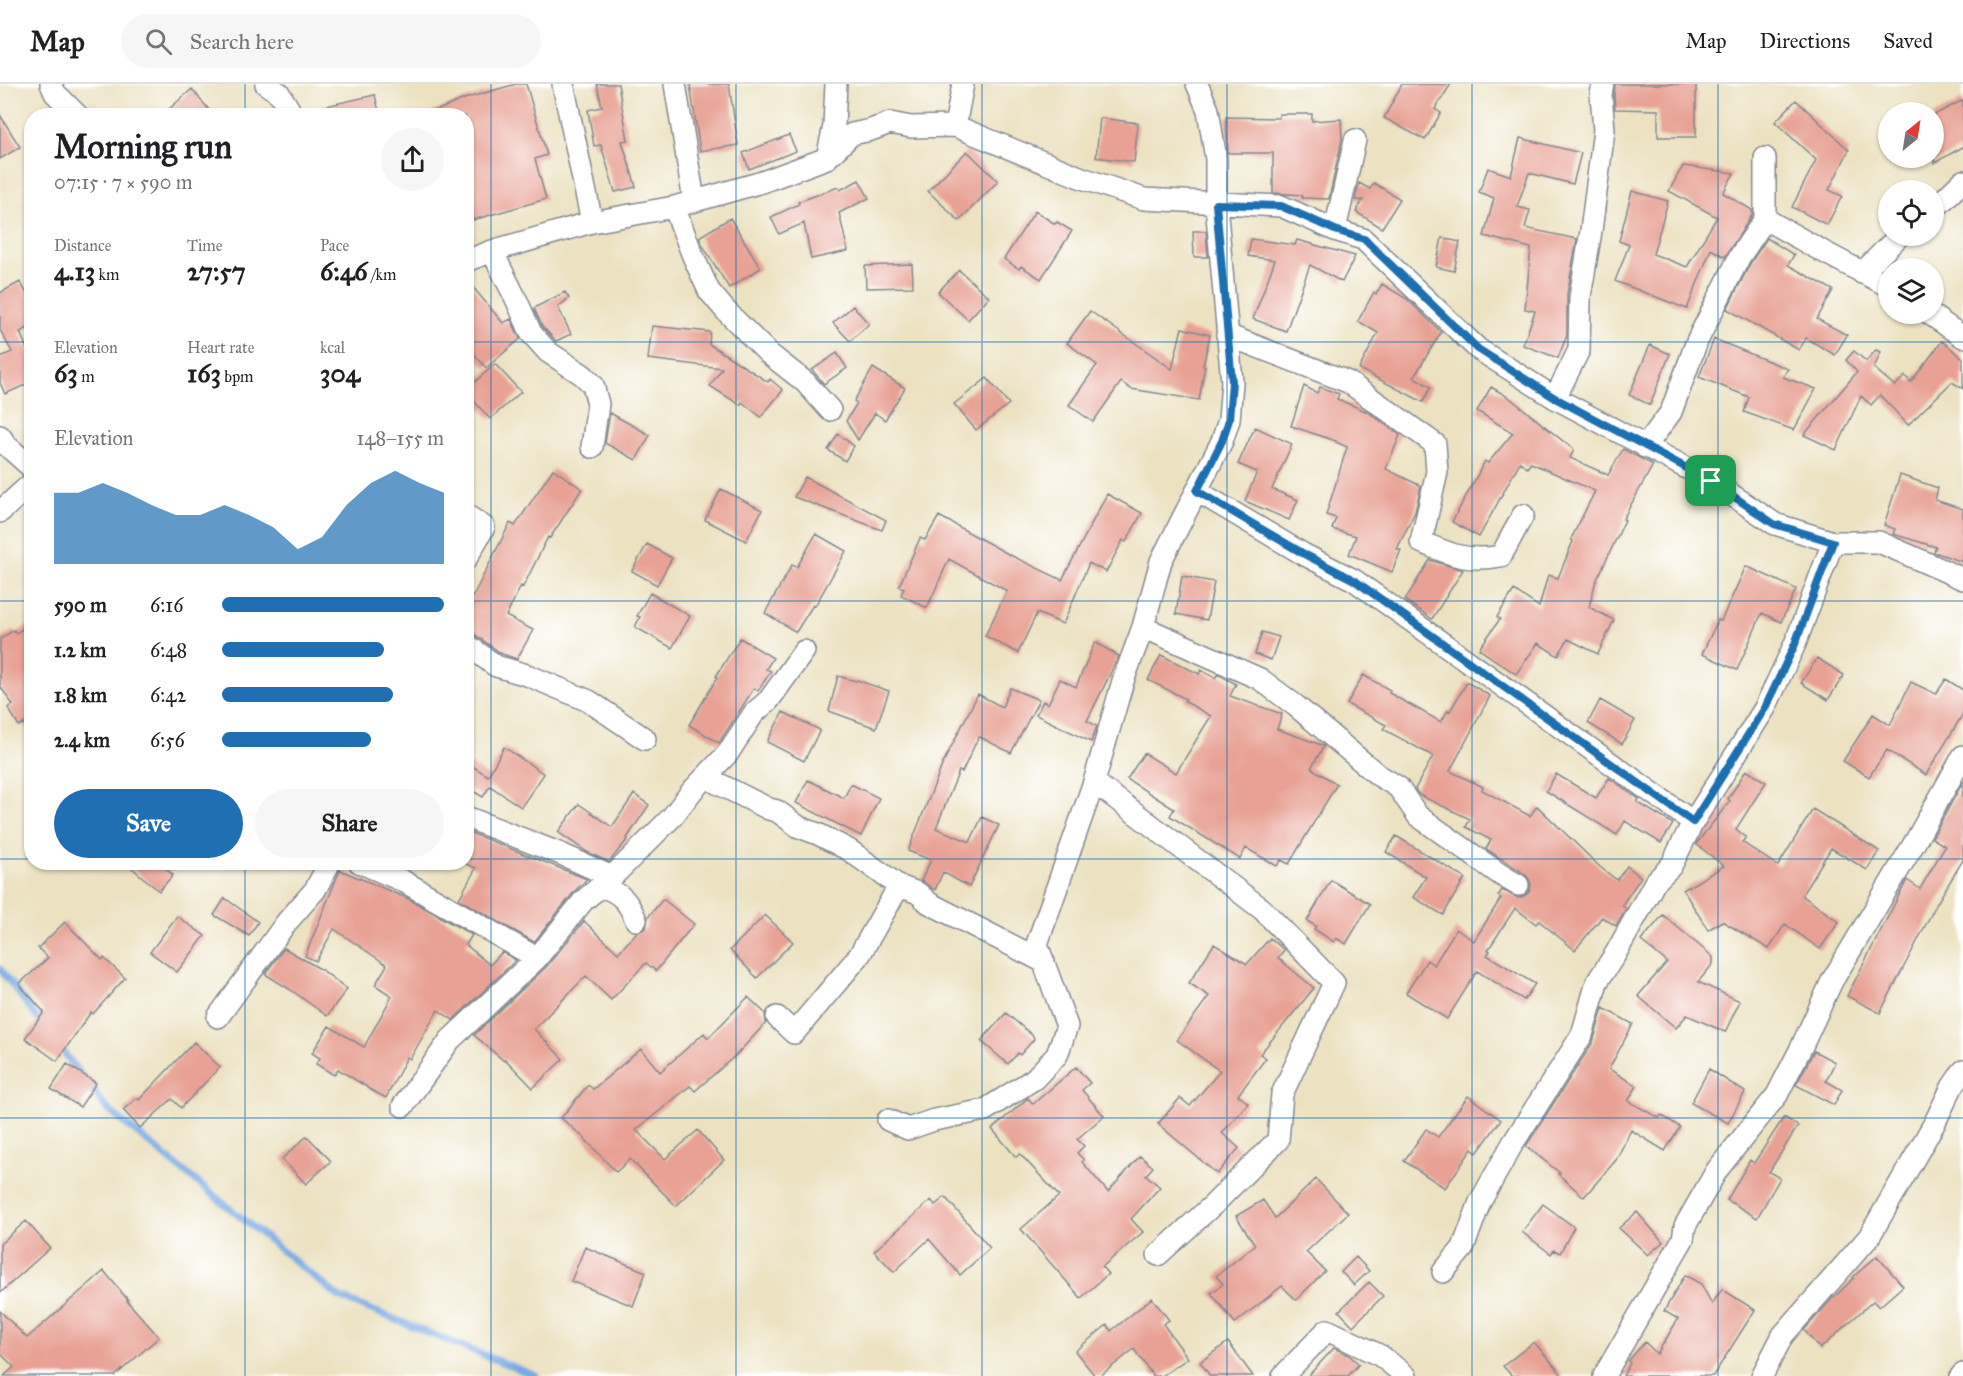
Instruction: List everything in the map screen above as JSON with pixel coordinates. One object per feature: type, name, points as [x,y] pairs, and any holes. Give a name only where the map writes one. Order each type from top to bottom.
[{"type":"street","points":[[51,84],[55,93],[70,108]]},
{"type":"street","points":[[266,84],[279,93],[288,108]]},
{"type":"street","points":[[563,84],[592,222]]},
{"type":"street","points":[[675,84],[694,201]]},
{"type":"street","points":[[827,158],[834,126],[836,84]]},
{"type":"street","points":[[955,126],[963,84]]},
{"type":"street","points":[[888,1120],[908,1129],[934,1120],[985,1110],[1034,1078],[1057,1055],[1067,1026],[1037,944],[1094,782],[1124,681],[1143,627],[1161,561],[1222,441],[1229,420],[1232,382],[1216,204],[1215,149],[1209,110],[1197,84]]},
{"type":"street","points":[[1555,398],[1580,350],[1580,297],[1603,139],[1604,111],[1601,94],[1603,84]]},
{"type":"street","points":[[474,258],[592,222],[674,207],[762,182],[827,158],[852,134],[890,123],[911,127],[955,126],[1082,178],[1144,199],[1281,206],[1335,230],[1364,239],[1478,349],[1555,398],[1711,481],[1774,524],[1833,542],[1879,542],[1963,579]]},
{"type":"street","points":[[1335,230],[1355,140]]},
{"type":"street","points":[[1646,447],[1671,412],[1697,341],[1740,256],[1765,219],[1765,158]]},
{"type":"street","points":[[1944,199],[1963,181]]},
{"type":"street","points":[[674,207],[693,256],[710,291],[726,312],[768,353],[805,382],[830,410]]},
{"type":"street","points":[[1765,219],[1878,281]]},
{"type":"street","points":[[1862,273],[1889,246]]},
{"type":"street","points":[[492,251],[531,333],[548,352],[594,385],[598,404],[592,447]]},
{"type":"street","points":[[1944,324],[1963,337]]},
{"type":"street","points":[[1227,335],[1348,382],[1435,444],[1437,472],[1421,542],[1450,554],[1480,560],[1501,556],[1523,515]]},
{"type":"street","points":[[0,436],[6,445],[24,461]]},
{"type":"street","points":[[0,512],[24,490]]},
{"type":"street","points":[[1197,491],[1304,554],[1354,580],[1693,822]]},
{"type":"street","points":[[474,520],[484,527],[474,545]]},
{"type":"street","points":[[1443,1272],[1463,1248],[1480,1202],[1513,1143],[1582,1035],[1597,982],[1616,953],[1655,882],[1671,866],[1693,822],[1765,708],[1795,644],[1833,542]]},
{"type":"street","points":[[1143,627],[1260,679],[1378,775],[1398,787],[1418,816],[1518,885]]},
{"type":"street","points":[[474,650],[496,666],[527,675],[589,701],[645,739]]},
{"type":"street","points":[[403,1106],[450,1040],[537,958],[584,900],[672,817],[728,753],[754,713],[769,700],[804,651]]},
{"type":"street","points":[[1604,1376],[1683,1239],[1685,1226],[1717,1170],[1777,1095],[1832,981],[1963,756]]},
{"type":"street","points":[[708,775],[715,782],[777,811],[799,827],[849,850],[899,886],[918,893],[929,903],[1044,962]]},
{"type":"street","points":[[1094,782],[1262,909],[1334,983],[1282,1094],[1278,1140],[1214,1204],[1158,1255]]},
{"type":"street","points":[[474,820],[561,854],[606,881],[612,890],[628,902],[636,920]]},
{"type":"street","points":[[218,1017],[286,923],[315,890],[326,870]]},
{"type":"street","points":[[378,870],[403,881],[537,958]]},
{"type":"street","points":[[777,1017],[794,1033],[859,956],[899,886]]},
{"type":"street","points":[[1762,1376],[1783,1335],[1869,1237],[1963,1071]]},
{"type":"street","points":[[1282,1376],[1327,1330],[1381,1356],[1406,1376]]},
{"type":"building","points":[[516,84],[526,84],[547,155],[535,159],[546,199],[474,220],[474,108],[442,108],[467,98]]},
{"type":"building","points":[[597,84],[618,84],[628,140],[622,141],[636,187],[615,192],[601,145],[594,146],[588,110],[602,107]]},
{"type":"building","points":[[690,84],[729,84],[738,145],[700,151]]},
{"type":"building","points":[[1402,84],[1451,84],[1435,109],[1441,113],[1425,140],[1384,118]]},
{"type":"building","points":[[1615,84],[1696,84],[1696,137],[1658,137],[1658,110],[1615,109]]},
{"type":"building","points":[[192,89],[207,108],[170,108]]},
{"type":"building","points":[[375,95],[378,108],[317,108]]},
{"type":"building","points":[[1796,100],[1849,150],[1829,190],[1842,196],[1827,225],[1792,207],[1816,160],[1775,122]]},
{"type":"building","points":[[1963,100],[1963,147],[1944,157],[1944,110]]},
{"type":"building","points":[[1279,114],[1312,114],[1312,121],[1341,119],[1342,139],[1329,199],[1302,198],[1302,195],[1273,193],[1273,153],[1228,153],[1226,117],[1279,118]]},
{"type":"building","points":[[0,115],[20,147],[0,159]]},
{"type":"building","points":[[1100,118],[1138,123],[1134,162],[1096,157]]},
{"type":"building","points":[[789,135],[796,151],[749,169],[743,153]]},
{"type":"building","points":[[1520,138],[1581,153],[1573,184],[1529,173],[1517,207],[1530,210],[1525,228],[1577,239],[1567,295],[1567,335],[1558,358],[1523,345],[1535,311],[1525,309],[1531,248],[1484,236],[1494,198],[1479,192],[1488,168],[1511,176]]},
{"type":"building","points":[[967,151],[998,181],[959,221],[928,191]]},
{"type":"building","points":[[1683,166],[1734,173],[1723,193],[1752,210],[1752,215],[1725,257],[1711,249],[1687,309],[1615,281],[1629,245],[1619,241],[1632,191],[1668,201],[1653,254],[1687,267],[1717,217],[1669,191]]},
{"type":"building","points":[[859,180],[869,198],[839,213],[848,251],[811,259],[804,223],[779,234],[771,217],[799,204],[798,202],[838,187],[840,190]]},
{"type":"building","points":[[1359,183],[1370,189],[1374,183],[1400,199],[1382,228],[1356,212],[1363,200],[1355,200]]},
{"type":"building","points":[[1035,211],[1055,224],[1057,222],[1072,231],[1041,279],[1021,266],[1019,269],[1004,259]]},
{"type":"building","points":[[730,218],[761,268],[729,288],[699,237]]},
{"type":"building","points":[[1193,231],[1206,231],[1208,257],[1194,257]]},
{"type":"building","points":[[1442,238],[1460,242],[1454,271],[1436,267]]},
{"type":"building","points":[[1767,238],[1794,255],[1788,265],[1833,290],[1817,319],[1847,335],[1835,355],[1806,338],[1799,350],[1727,309],[1751,262]]},
{"type":"building","points":[[1251,239],[1295,245],[1297,240],[1355,256],[1342,282],[1310,265],[1286,331],[1253,319],[1275,260],[1248,256]]},
{"type":"building","points":[[912,264],[913,287],[866,288],[865,266]]},
{"type":"building","points":[[959,270],[989,297],[968,320],[938,292]]},
{"type":"building","points":[[20,282],[24,289],[24,330],[20,332],[24,342],[24,386],[5,394],[0,383],[0,357],[12,352],[0,330],[0,293]]},
{"type":"building","points":[[1382,284],[1407,299],[1441,332],[1414,377],[1431,387],[1423,402],[1359,369],[1378,333],[1358,321],[1374,292],[1376,294]]},
{"type":"building","points":[[474,289],[503,323],[511,319],[520,339],[486,368],[474,354]]},
{"type":"building","points":[[565,292],[569,298],[558,307],[571,334],[556,341],[542,326],[534,308]]},
{"type":"building","points":[[853,306],[869,324],[850,341],[833,323]]},
{"type":"building","points":[[1090,311],[1172,369],[1182,328],[1210,335],[1199,400],[1131,389],[1121,382],[1093,422],[1069,405],[1097,365],[1067,343]]},
{"type":"building","points":[[652,326],[710,332],[709,344],[768,382],[770,379],[783,390],[761,417],[742,402],[740,405],[710,386],[722,368],[648,359]]},
{"type":"building","points":[[1714,339],[1788,369],[1783,377],[1816,389],[1794,430],[1744,412],[1749,397],[1699,377]]},
{"type":"building","points":[[1942,341],[1963,358],[1963,389],[1952,382],[1908,425],[1880,395],[1871,405],[1861,396],[1836,450],[1804,435],[1857,372],[1846,360],[1854,351],[1866,361],[1876,350],[1881,352],[1874,368],[1895,386],[1905,376],[1911,382]]},
{"type":"building","points":[[1650,345],[1670,354],[1650,405],[1629,395]]},
{"type":"building","points":[[837,353],[847,368],[824,384],[812,370]]},
{"type":"building","points":[[495,364],[521,392],[490,419],[474,401],[474,383]]},
{"type":"building","points":[[873,368],[905,388],[885,420],[875,413],[858,440],[846,421],[857,403],[854,401]]},
{"type":"building","points":[[987,378],[1009,404],[976,430],[954,404]]},
{"type":"building","points":[[1304,386],[1317,393],[1320,387],[1339,394],[1337,399],[1368,412],[1400,435],[1386,469],[1421,486],[1415,512],[1397,549],[1401,550],[1392,572],[1349,554],[1356,536],[1332,529],[1336,518],[1326,515],[1347,447],[1291,426]]},
{"type":"building","points":[[1491,387],[1510,398],[1574,450],[1570,458],[1608,475],[1623,449],[1653,465],[1623,519],[1625,520],[1595,584],[1589,607],[1614,620],[1598,654],[1568,639],[1558,656],[1538,643],[1516,674],[1479,649],[1500,619],[1497,617],[1514,590],[1539,607],[1548,575],[1558,578],[1573,541],[1571,539],[1595,491],[1531,463],[1527,468],[1520,462],[1479,537],[1452,522],[1485,461],[1488,463],[1513,433],[1477,411]]},
{"type":"building","points":[[610,413],[650,435],[636,460],[605,443]]},
{"type":"building","points":[[1255,427],[1292,444],[1272,489],[1298,500],[1289,520],[1245,501],[1257,472],[1238,464]]},
{"type":"building","points":[[838,434],[854,446],[845,461],[828,450]]},
{"type":"building","points":[[553,469],[582,489],[550,538],[548,537],[506,616],[533,630],[517,659],[502,654],[474,634],[474,594],[510,523],[515,526]]},
{"type":"building","points":[[1900,475],[1938,488],[1935,500],[1963,509],[1963,562],[1934,552],[1936,547],[1893,534],[1895,529],[1884,525]]},
{"type":"building","points":[[805,477],[886,520],[882,530],[794,497]]},
{"type":"building","points":[[721,489],[762,510],[746,541],[705,520]]},
{"type":"building","points":[[1107,494],[1142,513],[1126,542],[1123,540],[1106,572],[1089,563],[1063,624],[1037,613],[1018,653],[985,636],[1007,591],[949,559],[927,608],[901,595],[904,588],[899,586],[920,538],[925,540],[939,516],[1008,554],[1062,580]]},
{"type":"building","points":[[816,534],[846,551],[815,606],[813,605],[796,632],[765,613],[792,565],[797,567]]},
{"type":"building","points":[[647,544],[672,558],[657,585],[632,571]]},
{"type":"building","points":[[1430,560],[1463,570],[1432,619],[1405,600]]},
{"type":"building","points":[[1746,566],[1796,589],[1781,622],[1762,613],[1737,670],[1702,654],[1718,620],[1721,621]]},
{"type":"building","points":[[1182,576],[1214,582],[1207,620],[1176,614]]},
{"type":"building","points":[[650,593],[690,616],[672,648],[635,627],[640,617],[637,616]]},
{"type":"building","points":[[24,628],[24,723],[19,726],[8,708],[13,705],[0,686],[0,639],[14,630],[16,633]]},
{"type":"building","points":[[1262,632],[1279,637],[1271,660],[1255,654]]},
{"type":"building","points":[[740,638],[773,658],[766,669],[771,671],[758,691],[754,688],[719,743],[689,725]]},
{"type":"building","points":[[1095,642],[1119,656],[1087,721],[1097,726],[1091,742],[1036,715],[1043,701],[1048,704],[1060,679],[1076,687]]},
{"type":"building","points":[[1161,655],[1199,674],[1201,670],[1215,678],[1218,674],[1236,684],[1230,696],[1282,714],[1277,729],[1324,746],[1311,768],[1337,784],[1289,864],[1281,860],[1277,866],[1246,848],[1240,859],[1170,816],[1174,809],[1127,779],[1144,753],[1176,773],[1211,716],[1184,701],[1186,699],[1148,680]]},
{"type":"building","points":[[1817,658],[1844,675],[1828,700],[1801,683]]},
{"type":"building","points":[[1363,675],[1390,690],[1389,693],[1441,722],[1467,682],[1490,696],[1450,771],[1483,787],[1482,790],[1530,816],[1537,806],[1600,867],[1617,880],[1627,866],[1641,877],[1622,905],[1626,909],[1616,926],[1602,917],[1575,950],[1539,921],[1536,924],[1515,908],[1487,955],[1535,984],[1524,1000],[1477,971],[1447,1019],[1406,993],[1427,960],[1434,965],[1456,929],[1474,941],[1501,898],[1498,896],[1502,890],[1518,898],[1529,892],[1531,885],[1525,874],[1486,849],[1491,840],[1466,827],[1470,819],[1419,795],[1415,789],[1433,756],[1383,729],[1386,725],[1347,704]]},
{"type":"building","points":[[838,676],[889,691],[876,728],[829,711]]},
{"type":"building","points":[[1946,679],[1963,690],[1963,714],[1926,775],[1887,750],[1869,777],[1843,761],[1873,714],[1890,725],[1911,682],[1936,694]]},
{"type":"building","points":[[1010,688],[1039,700],[1011,753],[978,738],[962,772],[959,771],[936,828],[970,842],[982,817],[999,825],[969,887],[943,872],[935,890],[921,881],[931,860],[908,851],[943,763],[978,694],[1002,707]]},
{"type":"building","points":[[1600,700],[1635,720],[1622,744],[1588,723]]},
{"type":"building","points":[[783,712],[820,730],[804,761],[767,742]]},
{"type":"building","points":[[504,747],[544,774],[521,807],[490,786],[483,797],[474,792],[474,767],[488,776]]},
{"type":"building","points":[[1746,770],[1766,782],[1736,829],[1746,837],[1742,842],[1778,866],[1813,809],[1879,851],[1867,870],[1831,848],[1803,893],[1803,896],[1839,922],[1820,949],[1785,924],[1769,949],[1722,921],[1708,930],[1683,890],[1724,866],[1696,844],[1730,801],[1728,799]]},
{"type":"building","points":[[1556,774],[1596,798],[1609,778],[1639,799],[1637,802],[1673,824],[1661,843],[1625,821],[1617,835],[1546,791]]},
{"type":"building","points":[[808,780],[844,798],[851,784],[879,798],[861,836],[796,803]]},
{"type":"building","points":[[1963,782],[1963,860],[1937,903],[1880,1013],[1847,996],[1907,880],[1920,889],[1945,846],[1932,838]]},
{"type":"building","points":[[634,794],[649,805],[628,839],[609,862],[587,852],[558,832],[579,804],[612,827]]},
{"type":"building","points":[[474,834],[587,879],[534,942],[459,899],[476,868],[474,867]]},
{"type":"building","points":[[1396,836],[1465,878],[1443,915],[1413,897],[1426,877],[1386,852]]},
{"type":"building","points":[[134,870],[167,870],[173,875],[159,891]]},
{"type":"building","points":[[340,870],[409,899],[472,935],[466,945],[490,965],[502,952],[516,960],[453,1020],[438,1010],[410,1059],[407,1057],[386,1098],[338,1069],[334,1075],[316,1064],[320,1058],[312,1053],[329,1026],[364,1047],[392,996],[375,985],[387,965],[334,929],[316,961],[305,956]]},
{"type":"building","points":[[1331,880],[1370,904],[1346,944],[1336,938],[1334,942],[1314,929],[1316,926],[1307,921]]},
{"type":"building","points":[[225,898],[258,922],[249,936],[214,915]]},
{"type":"building","points":[[663,899],[694,924],[656,971],[646,963],[611,1000],[586,976],[534,1029],[563,1059],[533,1088],[505,1059],[504,1061],[474,1035],[546,967],[584,921],[618,953],[636,933],[646,928],[648,917]]},
{"type":"building","points":[[765,915],[793,942],[757,978],[730,950]]},
{"type":"building","points":[[1663,915],[1713,957],[1713,964],[1698,982],[1740,1001],[1725,1032],[1687,1015],[1676,1028],[1638,996],[1667,962],[1641,941]]},
{"type":"building","points":[[177,916],[205,936],[177,972],[150,952]]},
{"type":"building","points":[[65,922],[102,960],[104,958],[125,978],[93,1014],[91,1012],[57,1061],[25,1038],[44,1012],[19,984],[48,958],[38,948]]},
{"type":"building","points":[[1270,938],[1284,950],[1278,958],[1314,988],[1260,1054],[1266,1058],[1238,1095],[1248,1103],[1222,1133],[1239,1148],[1217,1174],[1158,1124],[1180,1098],[1190,1106],[1220,1071],[1177,1040],[1209,996],[1189,983],[1214,944],[1247,964]]},
{"type":"building","points":[[284,948],[322,970],[347,989],[327,1016],[265,974]]},
{"type":"building","points":[[748,997],[765,1013],[766,1023],[736,1055],[695,1091],[690,1086],[636,1130],[665,1159],[698,1130],[724,1160],[676,1206],[630,1159],[616,1172],[583,1137],[561,1118],[588,1085],[593,1089],[641,1049],[660,1072],[704,1033],[708,1038]]},
{"type":"building","points":[[1603,1008],[1633,1024],[1609,1069],[1637,1086],[1628,1101],[1659,1118],[1661,1115],[1680,1127],[1665,1151],[1631,1130],[1616,1160],[1584,1197],[1558,1174],[1560,1173],[1526,1146],[1593,1042]]},
{"type":"building","points":[[1006,1013],[1034,1039],[1020,1055],[1018,1053],[1008,1064],[981,1041]]},
{"type":"building","points":[[194,1042],[220,1067],[181,1108],[172,1099],[140,1128],[123,1110],[137,1098],[139,1100]]},
{"type":"building","points":[[1814,1051],[1835,1062],[1826,1081],[1842,1090],[1834,1105],[1796,1085]]},
{"type":"building","points":[[67,1064],[96,1083],[80,1107],[51,1089]]},
{"type":"building","points":[[1076,1067],[1090,1083],[1082,1090],[1104,1116],[1077,1139],[1084,1146],[1077,1153],[1084,1160],[1082,1162],[1108,1192],[1140,1156],[1153,1167],[1146,1175],[1160,1187],[1131,1219],[1143,1232],[1102,1267],[1108,1274],[1081,1298],[1021,1229],[1059,1196],[1020,1154],[1016,1157],[992,1129],[1028,1098],[1033,1104]]},
{"type":"building","points":[[1709,1069],[1745,1092],[1728,1123],[1691,1103]]},
{"type":"building","points":[[1468,1096],[1501,1120],[1477,1153],[1472,1149],[1445,1188],[1404,1161],[1426,1129],[1438,1137]]},
{"type":"building","points":[[1784,1117],[1798,1126],[1769,1172],[1780,1178],[1757,1218],[1727,1200],[1750,1160],[1754,1163]]},
{"type":"building","points":[[307,1136],[331,1161],[306,1184],[282,1159]]},
{"type":"building","points":[[1316,1179],[1348,1213],[1306,1252],[1325,1271],[1296,1300],[1282,1286],[1235,1323],[1211,1293],[1223,1284],[1216,1276],[1255,1245],[1236,1216],[1263,1200],[1275,1218]]},
{"type":"building","points":[[945,1197],[990,1248],[960,1275],[929,1239],[894,1272],[874,1251],[931,1200],[935,1205]]},
{"type":"building","points":[[1543,1204],[1574,1227],[1560,1253],[1554,1250],[1551,1254],[1522,1232]]},
{"type":"building","points":[[1637,1212],[1663,1242],[1648,1255],[1619,1228]]},
{"type":"building","points":[[26,1221],[50,1248],[0,1293],[0,1244]]},
{"type":"building","points":[[585,1247],[646,1272],[633,1306],[571,1281]]},
{"type":"building","points":[[1877,1256],[1903,1286],[1879,1307],[1873,1301],[1820,1349],[1804,1330],[1853,1277]]},
{"type":"building","points":[[1356,1257],[1369,1271],[1354,1285],[1341,1272]]},
{"type":"building","points":[[104,1271],[159,1337],[115,1376],[4,1376],[14,1367],[0,1353],[0,1311],[27,1338]]},
{"type":"building","points":[[1685,1275],[1701,1284],[1712,1304],[1722,1289],[1755,1310],[1713,1376],[1623,1376],[1630,1363],[1628,1361],[1645,1342],[1657,1354],[1678,1319],[1664,1311]]},
{"type":"building","points":[[1369,1282],[1383,1296],[1353,1326],[1339,1311]]},
{"type":"building","points":[[1152,1298],[1169,1320],[1163,1324],[1188,1358],[1162,1376],[1153,1376],[1134,1349],[1100,1376],[1095,1376],[1075,1351],[1107,1325],[1111,1331]]},
{"type":"building","points":[[1228,1342],[1253,1376],[1210,1376],[1200,1362]]},
{"type":"building","points":[[1534,1342],[1563,1376],[1512,1376],[1503,1366]]},
{"type":"building","points":[[1334,1348],[1349,1355],[1359,1364],[1348,1376],[1308,1376]]},
{"type":"waterway","points":[[0,969],[44,1027]]},
{"type":"waterway","points":[[58,1045],[107,1109],[339,1297],[536,1376]]},
{"type":"route","points":[[1216,204],[1281,206],[1335,230],[1364,239],[1478,349],[1555,398],[1711,481],[1774,524],[1833,542],[1795,644],[1765,708],[1693,822],[1354,580],[1304,554],[1197,491],[1212,464],[1229,420],[1232,382],[1216,204]]}]
